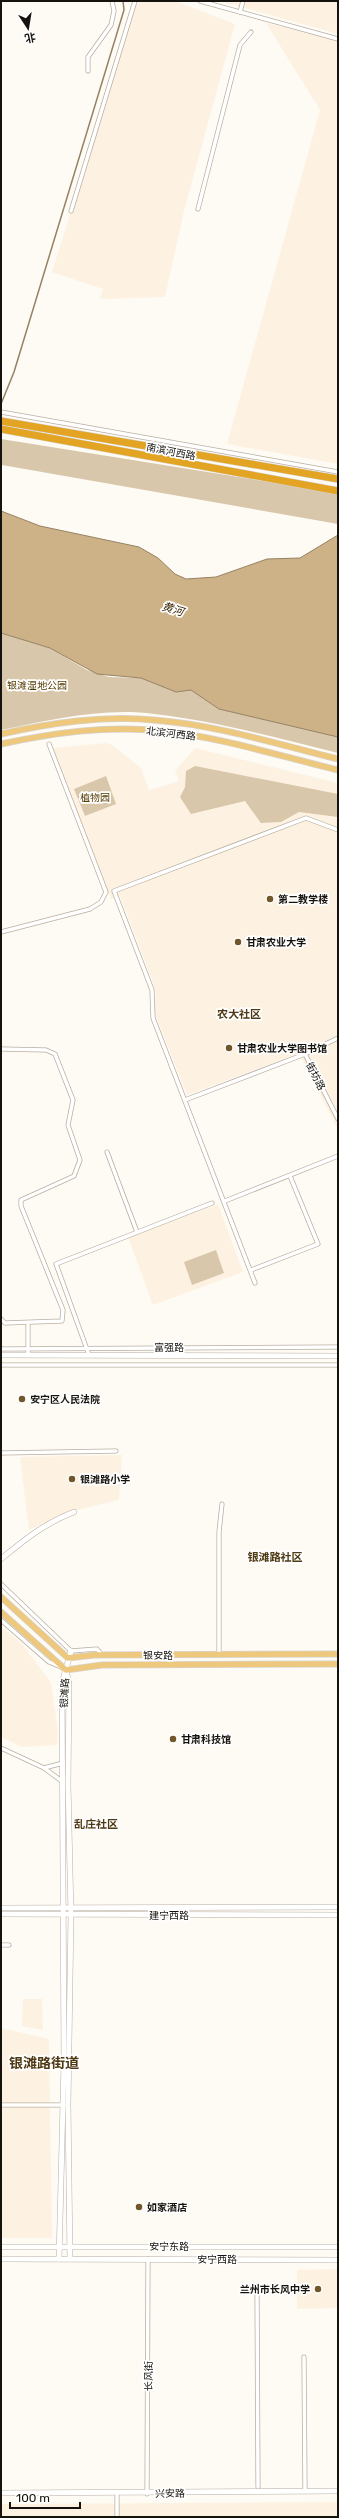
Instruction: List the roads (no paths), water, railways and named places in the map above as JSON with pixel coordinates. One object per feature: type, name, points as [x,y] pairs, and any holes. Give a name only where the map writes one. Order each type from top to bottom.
[{"type":"highway","name":"南滨河西路","points":[[1,421],[338,480]]},
{"type":"highway","name":"南滨河西路","points":[[4,430],[338,491]]},
{"type":"main road","name":"北滨河西路","points":[[1,734],[42,725],[99,719],[153,719],[207,727],[338,759]]},
{"type":"main road","name":"北滨河西路","points":[[1,744],[100,729],[160,730],[204,737],[338,770]]},
{"type":"main road","name":"富强路","points":[[1,1355],[338,1356]]},
{"type":"main road","points":[[1,1559],[34,1532],[54,1520],[74,1512]]},
{"type":"main road","points":[[1,1597],[68,1658]]},
{"type":"main road","points":[[1,1612],[66,1670]]},
{"type":"main road","points":[[66,1670],[71,1651]]},
{"type":"main road","name":"银安路","points":[[68,1658],[102,1655],[338,1654]]},
{"type":"main road","name":"银安路","points":[[66,1670],[102,1665],[338,1664]]},
{"type":"main road","name":"银滩路","points":[[65,2105],[62,1683],[66,1670]]},
{"type":"main road","name":"银滩路","points":[[65,2105],[71,1915],[68,1784],[69,1684],[66,1670]]},
{"type":"main road","name":"建宁西路","points":[[1,1908],[338,1907]]},
{"type":"main road","name":"建宁西路","points":[[1,1914],[338,1915]]},
{"type":"main road","points":[[59,2259],[65,2105]]},
{"type":"main road","points":[[65,2105],[70,2259]]},
{"type":"main road","name":"安宁东路","points":[[1,2247],[338,2247]]},
{"type":"main road","points":[[38,2247],[40,2254],[38,2259]]},
{"type":"main road","points":[[94,2247],[90,2253],[94,2259]]},
{"type":"main road","name":"安宁西路","points":[[1,2259],[148,2258],[338,2260]]},
{"type":"main road","name":"兴安路","points":[[1,2493],[147,2494],[305,2490],[338,2491]]},
{"type":"street","points":[[88,71],[88,57],[111,26],[114,11],[112,1]]},
{"type":"street","points":[[71,211],[135,1]]},
{"type":"street","points":[[200,1],[338,39]]},
{"type":"street","points":[[240,12],[243,1]]},
{"type":"street","points":[[198,209],[240,45],[251,32]]},
{"type":"street","name":"南滨河西路","points":[[1,412],[338,472]]},
{"type":"street","points":[[1,932],[90,909],[101,902],[106,892],[49,744]]},
{"type":"street","points":[[255,1283],[225,1201],[153,1018],[152,990],[114,891],[306,818],[338,830]]},
{"type":"street","points":[[185,1100],[304,1054],[338,1038]]},
{"type":"street","points":[[1,1049],[46,1050],[55,1054],[73,1100],[68,1125],[80,1160],[79,1168],[70,1179],[21,1200],[21,1206],[63,1316],[62,1321],[5,1323],[1,1319]]},
{"type":"street","name":"街坊路","points":[[304,1054],[338,1119]]},
{"type":"street","points":[[107,1152],[137,1232]]},
{"type":"street","points":[[225,1201],[338,1156]]},
{"type":"street","points":[[251,1270],[318,1244],[290,1176]]},
{"type":"street","points":[[89,1355],[56,1264],[212,1203]]},
{"type":"street","points":[[28,1323],[28,1355]]},
{"type":"street","name":"富强路","points":[[1,1348],[338,1346]]},
{"type":"street","name":"富强路","points":[[1,1365],[338,1365]]},
{"type":"street","points":[[1,1452],[116,1451]]},
{"type":"street","points":[[220,1655],[219,1532],[222,1504]]},
{"type":"street","points":[[1,1584],[54,1632],[71,1651],[97,1649],[102,1655]]},
{"type":"street","points":[[1,1620],[49,1662],[66,1670]]},
{"type":"street","points":[[1,1748],[44,1768],[63,1782]]},
{"type":"street","points":[[44,1768],[63,1763]]},
{"type":"street","points":[[1,1945],[9,1945]]},
{"type":"street","points":[[1,2105],[65,2105]]},
{"type":"street","name":"长风街","points":[[147,2494],[148,2258]]},
{"type":"street","points":[[257,2289],[258,2487]]},
{"type":"street","points":[[304,2357],[305,2490]]},
{"type":"street","points":[[117,2494],[117,2517]]},
{"type":"water","name":"黄河","points":[[1,511],[40,526],[139,547],[158,558],[175,574],[186,579],[216,577],[267,559],[300,558],[338,535],[338,737],[219,709],[191,690],[176,692],[141,678],[97,674],[50,648],[1,633]]},
{"type":"waterway","points":[[1,404],[14,372],[124,10],[123,1]]},
{"type":"place","name":"第二教学楼","points":[[270,899]]},
{"type":"place","name":"甘肃农业大学","points":[[238,942]]},
{"type":"place","name":"甘肃农业大学图书馆","points":[[229,1048]]},
{"type":"place","name":"安宁区人民法院","points":[[22,1399]]},
{"type":"place","name":"银滩路小学","points":[[72,1479]]},
{"type":"place","name":"甘肃科技馆","points":[[173,1739]]},
{"type":"place","name":"如家酒店","points":[[139,2207]]},
{"type":"place","name":"兰州市长风中学","points":[[318,2289]]},
{"type":"district","name":"农大社区","points":[[239,1014]]},
{"type":"district","name":"银滩路社区","points":[[275,1557]]},
{"type":"district","name":"乱庄社区","points":[[96,1824]]},
{"type":"district","name":"银滩路街道","points":[[44,2063]]},
{"type":"park label","name":"银滩湿地公园","points":[[37,685]]},
{"type":"park label","name":"植物园","points":[[95,797]]}]
